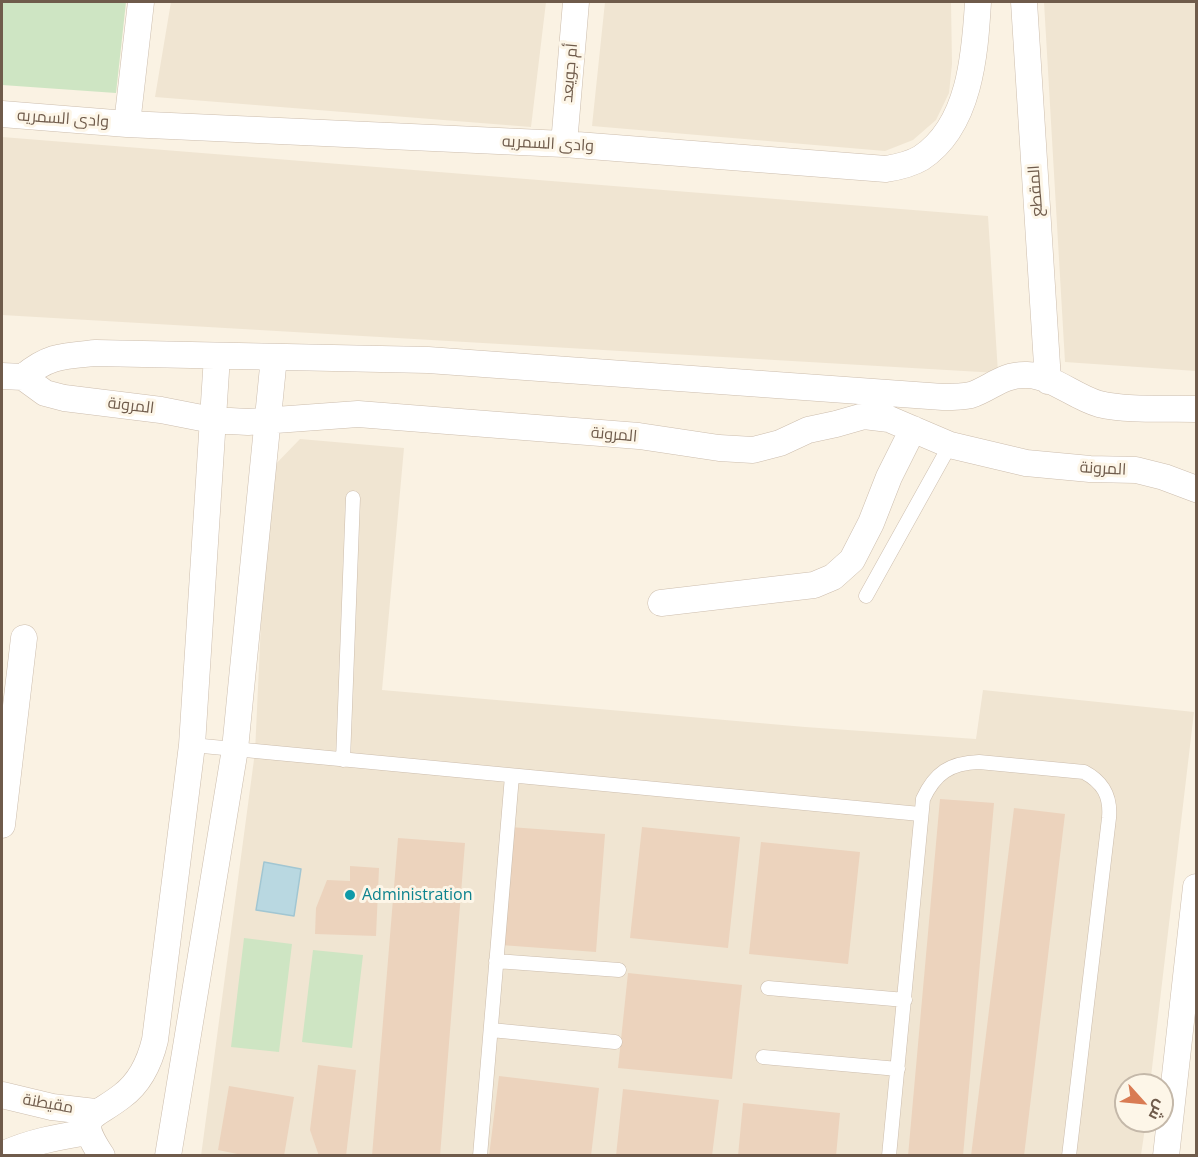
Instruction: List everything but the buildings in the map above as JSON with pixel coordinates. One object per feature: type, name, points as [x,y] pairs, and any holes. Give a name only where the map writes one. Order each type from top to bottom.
[{"type":"street","points":[[127,124],[141,2]]},
{"type":"street","name":"أم جويعد","points":[[564,144],[576,2]]},
{"type":"street","name":"وادى السمريه","points":[[2,114],[127,124],[564,144],[886,168],[902,166],[920,159],[946,134],[955,118],[968,81],[978,2]]},
{"type":"street","name":"المقطع","points":[[1024,2],[1048,381]]},
{"type":"street","name":"المرونة","points":[[12,376],[53,357],[96,353],[428,360],[943,397],[970,395],[1000,379],[1014,375],[1039,377],[1074,395],[1102,404],[1197,409]]},
{"type":"street","points":[[102,1155],[90,1140],[92,1122],[134,1084],[151,1056],[155,1040],[192,745],[217,356]]},
{"type":"street","points":[[168,1155],[235,749],[274,357]]},
{"type":"street","name":"المرونة","points":[[12,376],[45,393],[64,398],[161,410],[212,420],[249,422],[358,414],[639,436],[719,448],[753,450],[780,443],[808,430],[864,416],[889,419],[950,445],[1026,462],[1089,469],[1136,470],[1197,489]]},
{"type":"street","points":[[660,603],[814,585],[833,577],[852,560],[913,429]]},
{"type":"street","points":[[2,825],[24,638]]},
{"type":"street","points":[[1166,1155],[1197,887]]},
{"type":"street","name":"مقيطنة","points":[[2,1095],[52,1107],[92,1122]]},
{"type":"street","name":"مقيطنة","points":[[2,1155],[54,1138],[92,1122]]},
{"type":"lane","points":[[866,596],[950,445]]},
{"type":"lane","points":[[343,760],[353,498]]},
{"type":"lane","points":[[192,745],[920,814]]},
{"type":"lane","points":[[889,1155],[905,1000],[920,814],[929,786],[951,767],[965,763],[1084,772],[1094,777],[1108,795],[1109,818],[1069,1155]]},
{"type":"lane","points":[[480,1155],[512,776]]},
{"type":"lane","points":[[496,961],[619,970]]},
{"type":"lane","points":[[768,988],[905,1000]]},
{"type":"lane","points":[[491,1030],[615,1042]]},
{"type":"lane","points":[[763,1057],[898,1069]]},
{"type":"shaded area","points":[[171,2],[546,2],[531,127],[155,97]]},
{"type":"shaded area","points":[[605,2],[951,2],[952,64],[949,93],[936,120],[913,140],[885,151],[592,126]]},
{"type":"shaded area","points":[[1044,2],[1196,2],[1196,371],[1065,362]]},
{"type":"shaded area","points":[[2,137],[988,216],[998,373],[2,315]]},
{"type":"shaded area","points":[[300,439],[404,448],[382,690],[805,727],[976,739],[983,690],[1194,712],[1151,1073],[1114,1073],[1114,1133],[1144,1133],[1141,1155],[201,1156],[255,752],[268,472]]},
{"type":"green space","points":[[2,2],[126,2],[116,93],[2,85]]},
{"type":"green space","points":[[244,938],[292,944],[279,1052],[231,1047]]},
{"type":"green space","points":[[313,950],[363,955],[352,1048],[302,1042]]},
{"type":"water","points":[[264,862],[301,869],[294,916],[256,910]]},
{"type":"place","name":"Administration","points":[[350,895]]}]
